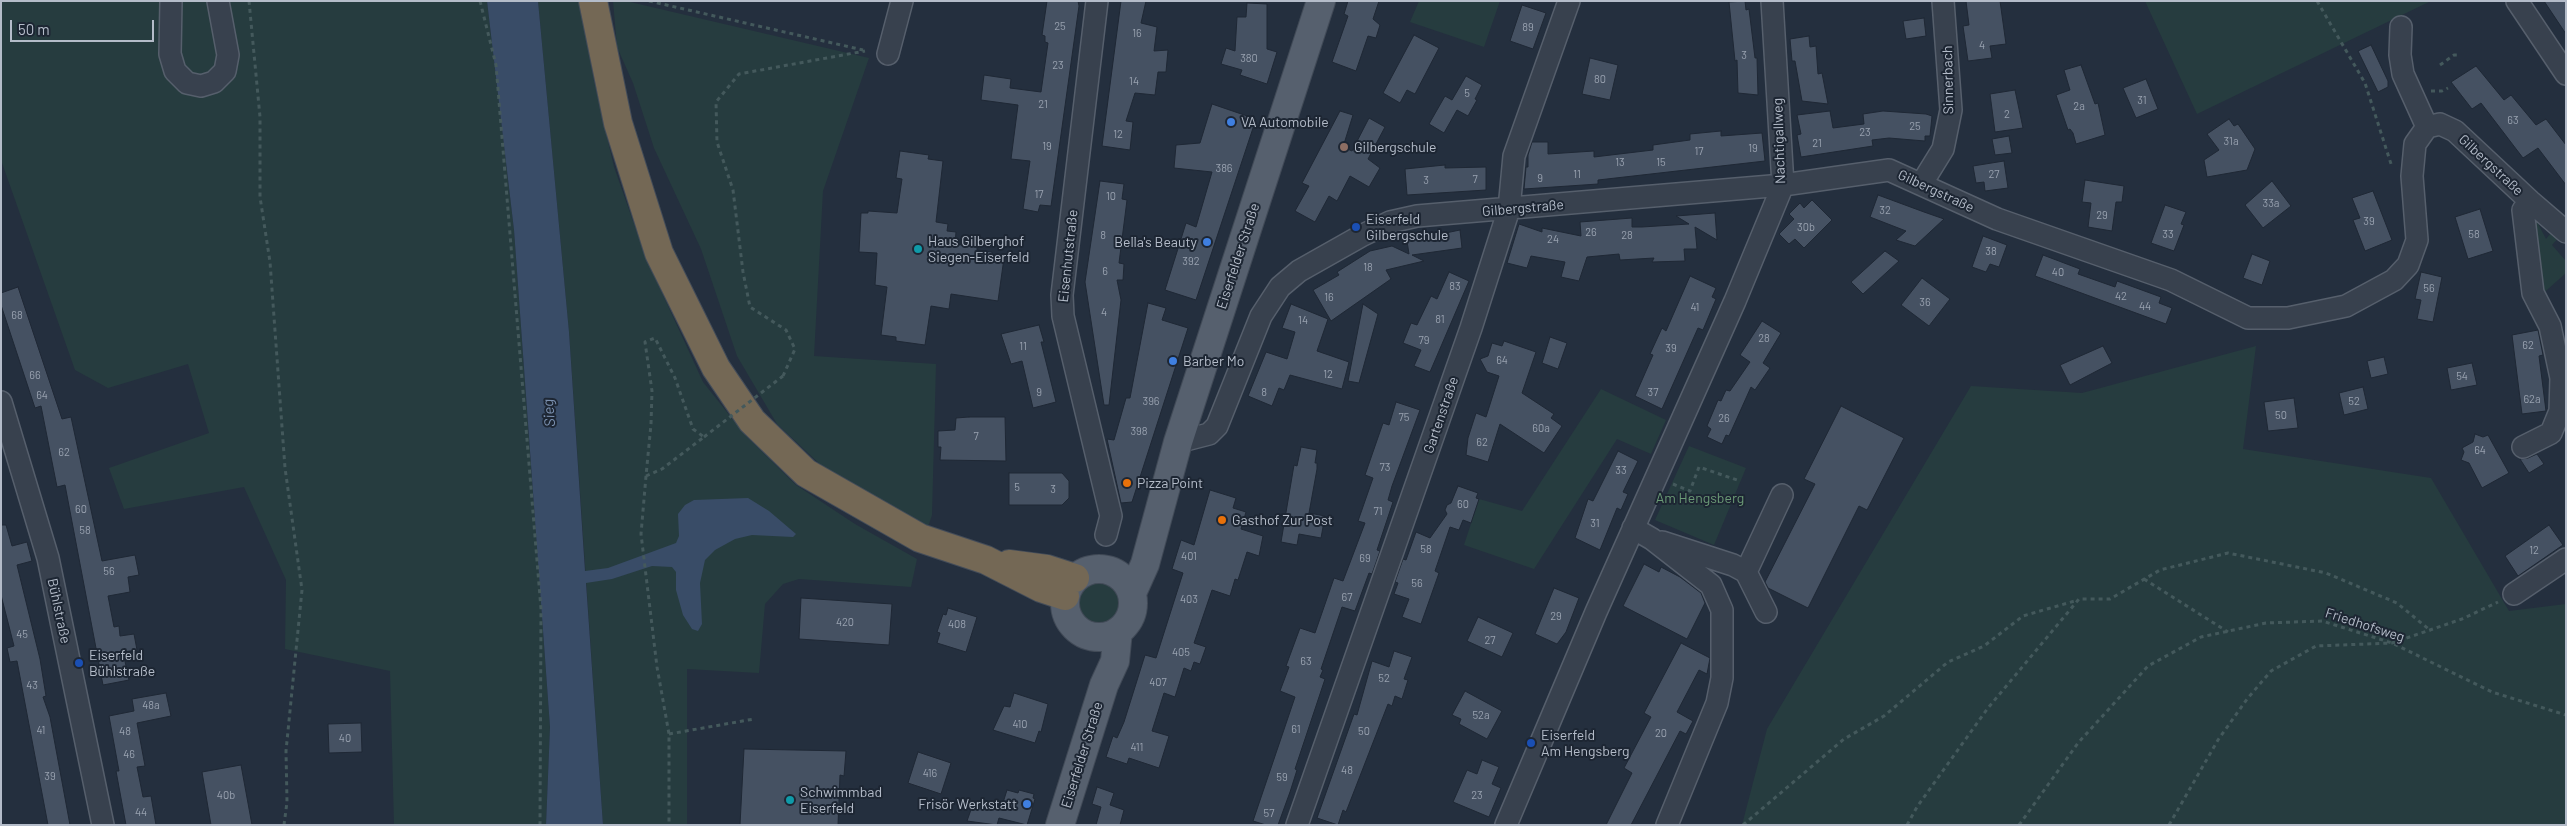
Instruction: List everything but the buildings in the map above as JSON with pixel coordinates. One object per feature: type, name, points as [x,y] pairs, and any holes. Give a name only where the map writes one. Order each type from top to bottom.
[{"type":"highway","points":[[594,6],[618,123],[659,253],[716,368],[752,421],[806,473],[920,538],[986,560],[1041,588],[1070,587]]},
{"type":"main road","name":"Eiserfelder Straße","points":[[1060,825],[1104,685],[1115,661],[1118,631],[1132,614],[1132,592],[1145,564],[1178,442],[1321,1]]},
{"type":"main road","name":"Eiserfelder Straße","points":[[1108,570],[1131,552],[1143,537],[1158,512]]},
{"type":"main road","points":[[1070,587],[1090,570],[1108,570],[1118,574],[1132,592]]},
{"type":"main road","name":"Eiserfelder Straße","points":[[1070,587],[1066,614],[1077,630],[1086,635],[1098,660],[1104,685]]},
{"type":"main road","points":[[1086,635],[1108,636],[1118,631]]},
{"type":"street","points":[[171,1],[170,54],[175,71],[187,83],[201,86],[214,82],[225,71],[228,55],[218,1]]},
{"type":"street","points":[[888,54],[902,1]]},
{"type":"street","name":"Eisenhutstraße","points":[[1097,1],[1062,295],[1064,316],[1110,516],[1106,536]]},
{"type":"street","name":"Gartenstraße","points":[[1297,825],[1468,337],[1509,209],[1514,156],[1569,1]]},
{"type":"street","name":"Nachtigallweg","points":[[1656,477],[1735,301],[1784,185],[1772,1]]},
{"type":"street","name":"Sinnerbach","points":[[1922,183],[1943,149],[1951,110],[1943,1]]},
{"type":"street","points":[[2517,1],[2566,74]]},
{"type":"street","points":[[2401,27],[2400,54],[2403,74],[2427,126]]},
{"type":"street","name":"Gilbergstraße","points":[[1178,442],[1209,434],[1217,426],[1261,316],[1280,287],[1299,271],[1390,222],[1416,216],[1784,185],[1889,170],[1922,183],[1996,219],[2171,280],[2248,318],[2288,318],[2346,306],[2394,280],[2408,264],[2417,240],[2412,176],[2415,144],[2421,132],[2427,126],[2440,124],[2455,131],[2530,202],[2566,232]]},
{"type":"street","name":"Gilbergstraße","points":[[2523,447],[2551,433],[2560,411],[2561,402],[2561,378],[2550,326],[2533,293],[2523,210],[2530,202]]},
{"type":"street","name":"Bühlstraße","points":[[1,402],[48,558],[103,825]]},
{"type":"street","points":[[1506,825],[1656,477]]},
{"type":"street","points":[[1746,572],[1782,495]]},
{"type":"street","points":[[1633,528],[1652,539],[1711,585],[1722,610],[1722,678],[1717,704],[1667,825]]},
{"type":"street","points":[[1652,539],[1696,552],[1746,572],[1766,612]]},
{"type":"street","points":[[2514,594],[2566,559]]},
{"type":"path","points":[[249,1],[260,117],[260,197],[270,262],[285,468],[302,590],[286,751],[287,802],[284,825]]},
{"type":"path","points":[[480,1],[496,65],[541,609],[540,825]]},
{"type":"path","points":[[646,476],[662,469],[783,376],[795,349],[786,330],[750,307],[743,272],[733,190],[717,142],[716,102],[739,74],[865,51],[649,1]]},
{"type":"path","points":[[2317,1],[2365,83],[2392,168]]},
{"type":"path","points":[[2440,65],[2454,55],[2460,55]]},
{"type":"path","points":[[669,825],[668,734],[641,534],[652,391],[645,342],[655,338],[675,378],[693,429],[704,437]]},
{"type":"path","points":[[1656,477],[1690,491],[1699,467],[1736,480]]},
{"type":"path","points":[[1743,825],[1844,739],[1884,716],[1948,662],[1984,646],[2023,616],[2079,600],[2110,599],[2160,570],[2228,553],[2326,573],[2397,603],[2432,631]]},
{"type":"path","points":[[2144,579],[2228,632]]},
{"type":"path","points":[[2170,825],[2218,740],[2247,699],[2271,671],[2316,646],[2392,643],[2432,631],[2514,594]]},
{"type":"path","points":[[1907,825],[1917,807],[1988,708],[2079,600]]},
{"type":"path","name":"Friedhofsweg","points":[[2019,825],[2078,744],[2148,666],[2201,637],[2266,623],[2322,621],[2392,643],[2492,692],[2566,715]]},
{"type":"path","points":[[668,734],[754,719]]},
{"type":"green space","points":[[1,1],[487,1],[514,230],[550,727],[546,825],[394,825],[390,671],[285,649],[286,580],[244,487],[124,509],[109,468],[209,433],[188,364],[108,388],[75,370],[1,160]]},
{"type":"green space","points":[[538,1],[580,1],[594,81],[614,167],[646,258],[703,382],[746,436],[796,485],[855,524],[917,559],[911,587],[799,579],[783,584],[765,604],[759,673],[687,669],[687,825],[603,825],[569,332]]},
{"type":"green space","points":[[613,1],[626,1],[869,58],[823,191],[814,356],[936,364],[932,515],[928,527],[884,509],[824,468],[777,424],[737,356],[701,249],[654,148],[633,83],[617,47]]},
{"type":"green space","points":[[1419,1],[1500,1],[1484,47],[1410,22]]},
{"type":"green space","points":[[2145,1],[2431,1],[2197,114]]},
{"type":"green space","points":[[2533,214],[2546,239],[2555,228],[2562,234],[2552,245],[2566,261],[2566,273],[2539,297]]},
{"type":"green space","points":[[2256,346],[2243,449],[2431,478],[2509,611],[2566,604],[2566,825],[1742,825],[1767,729],[1971,386],[2082,393]]},
{"type":"green space","points":[[1601,389],[1666,420],[1651,454],[1617,439],[1534,569],[1464,545],[1479,499],[1522,511]]},
{"type":"green space","name":"Am Hengsberg","points":[[1689,446],[1746,468],[1714,545],[1655,520]]},
{"type":"green space","points":[[1092,570],[1106,570],[1118,575],[1127,584],[1132,596],[1130,616],[1123,627],[1106,636],[1092,636],[1080,631],[1071,622],[1066,610],[1066,596],[1071,584],[1080,575]]},
{"type":"water","name":"Sieg","points":[[487,1],[538,1],[569,332],[585,571],[608,568],[676,543],[679,536],[678,514],[685,505],[694,500],[748,498],[769,511],[796,534],[793,537],[752,535],[735,539],[715,550],[705,560],[700,583],[702,624],[698,631],[692,629],[683,615],[676,590],[676,572],[672,567],[652,566],[612,579],[586,583],[603,825],[546,825],[550,727],[514,230]]},
{"type":"place","name":"VA Automobile","points":[[1231,122]]},
{"type":"place","name":"Gilbergschule","points":[[1344,147]]},
{"type":"place","name":"Eiserfeld Gilbergschule","points":[[1356,227]]},
{"type":"place","name":"Bella's Beauty","points":[[1207,242]]},
{"type":"place","name":"Haus Gilberghof Siegen-Eiserfeld","points":[[918,249]]},
{"type":"place","name":"Barber Mo","points":[[1173,361]]},
{"type":"place","name":"Pizza Point","points":[[1127,483]]},
{"type":"place","name":"Gasthof Zur Post","points":[[1222,520]]},
{"type":"place","name":"Eiserfeld Bühlstraße","points":[[79,663]]},
{"type":"place","name":"Eiserfeld Am Hengsberg","points":[[1531,743]]},
{"type":"place","name":"Schwimmbad Eiserfeld","points":[[790,800]]},
{"type":"place","name":"Frisör Werkstatt","points":[[1027,804]]}]
